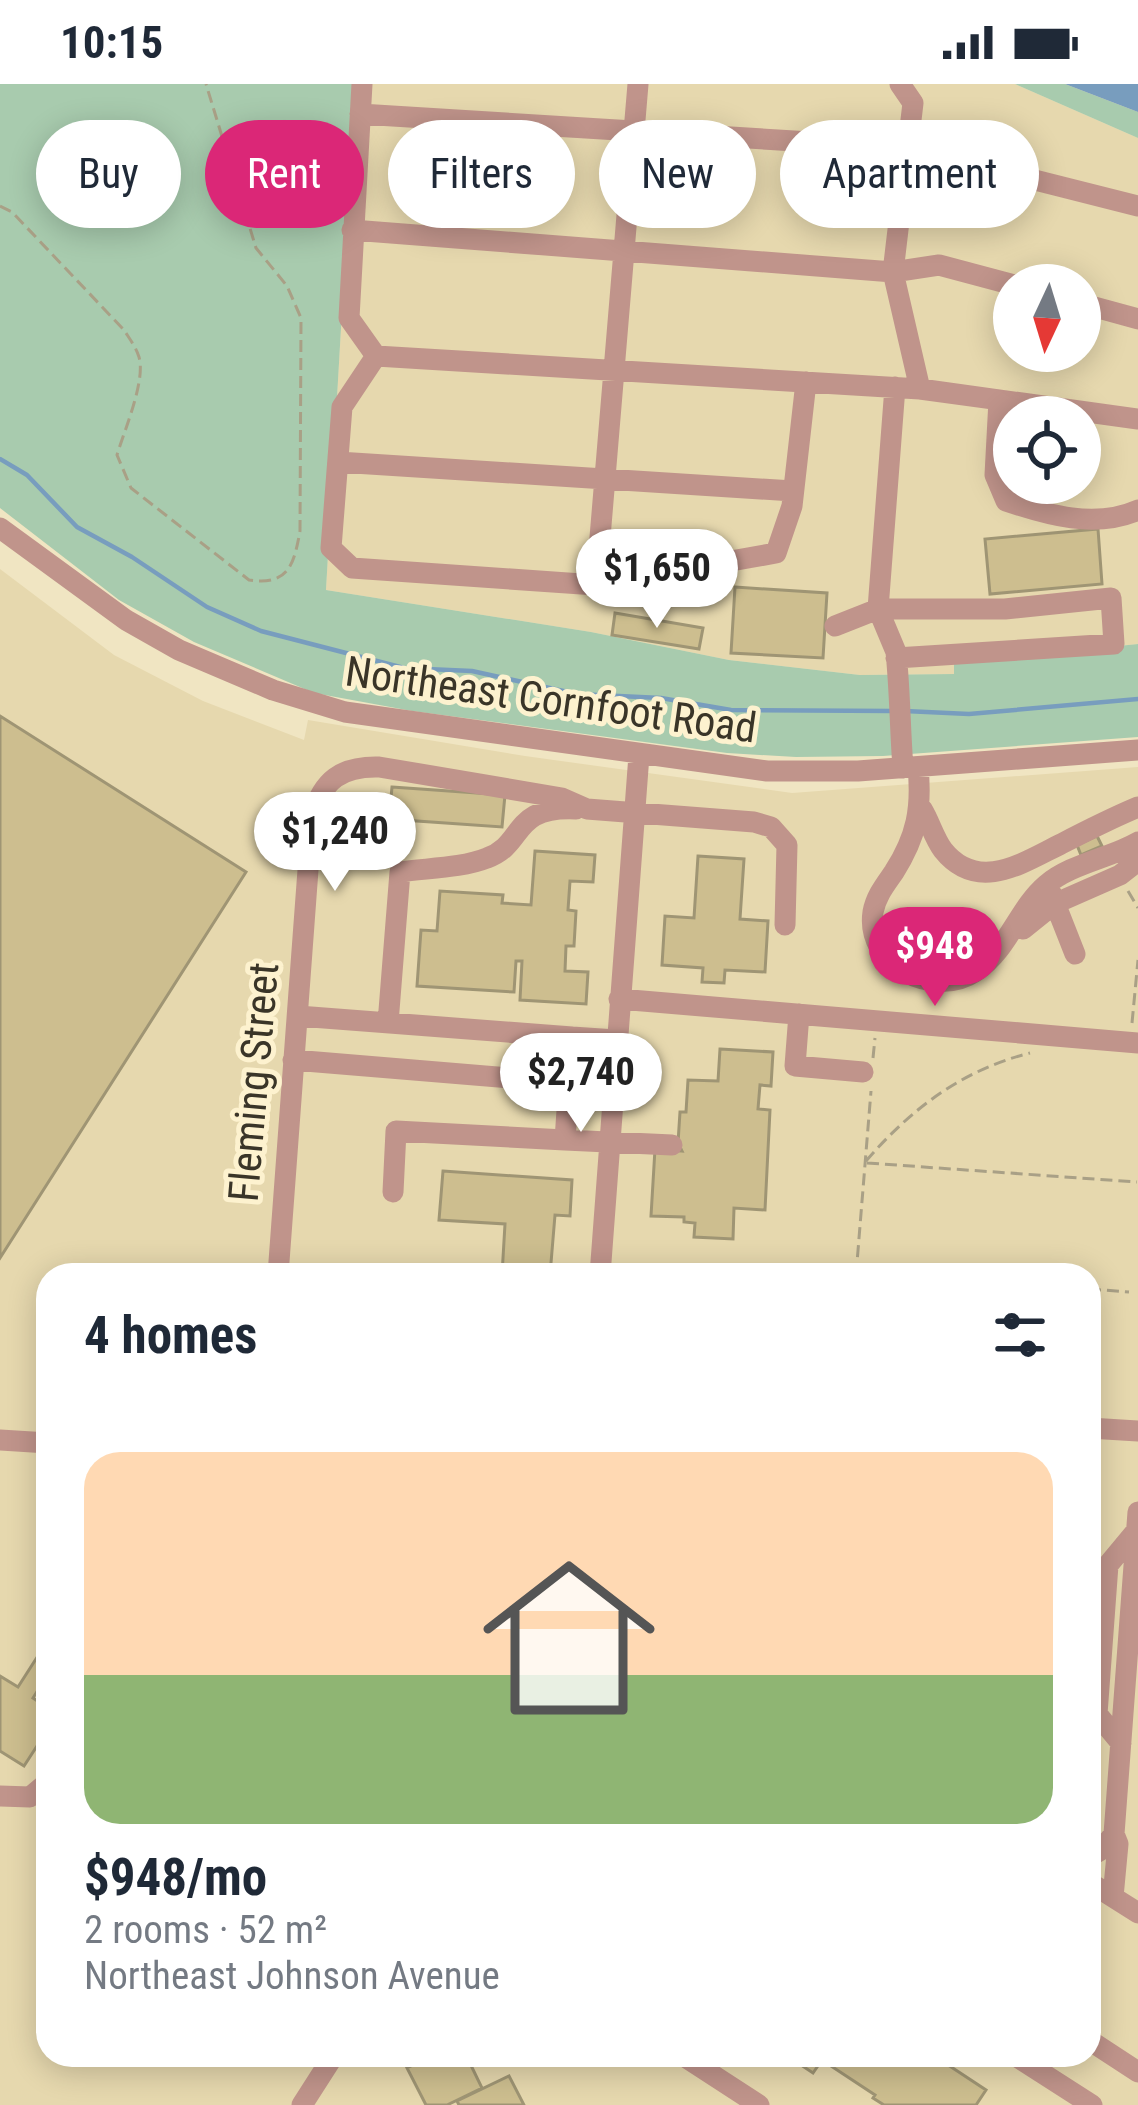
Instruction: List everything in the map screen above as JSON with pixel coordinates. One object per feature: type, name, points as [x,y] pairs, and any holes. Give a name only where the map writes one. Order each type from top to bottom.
[{"type":"street","points":[[362,84],[349,318],[376,356]]},
{"type":"street","points":[[635,120],[638,84]]},
{"type":"street","points":[[900,84],[913,103],[911,120]]},
{"type":"street","points":[[360,114],[599,130]]},
{"type":"street","points":[[1039,181],[1138,206]]},
{"type":"street","points":[[596,584],[626,228]]},
{"type":"street","points":[[898,228],[893,272],[920,389]]},
{"type":"street","points":[[352,230],[893,272],[939,265],[993,279]]},
{"type":"street","points":[[1101,309],[1138,319]]},
{"type":"street","points":[[376,356],[920,389],[993,399]]},
{"type":"street","points":[[376,356],[342,407],[331,548],[352,568],[596,584],[776,553],[793,491],[806,382]]},
{"type":"street","points":[[895,388],[878,609],[897,664],[902,743],[922,808],[943,850],[959,865],[999,873],[1129,812],[1137,851],[1051,894],[974,974],[947,981],[925,980],[884,958],[872,927],[874,906],[911,842],[922,808]]},
{"type":"street","points":[[1101,413],[1138,418]]},
{"type":"street","points":[[338,462],[793,491]]},
{"type":"street","points":[[1015,504],[1054,517],[1118,519],[1138,511]]},
{"type":"street","name":"Northeast Cornfoot Road","points":[[0,528],[153,636],[204,663],[284,694],[362,715],[785,772],[911,768],[1138,750]]},
{"type":"street","points":[[835,626],[878,609],[1005,609],[1111,598],[1114,644],[897,664]]},
{"type":"street","points":[[601,1263],[639,755]]},
{"type":"street","name":"Fleming Street","points":[[279,1263],[312,815],[328,781],[358,766],[379,767],[562,798],[587,809],[771,827],[787,845],[785,925]]},
{"type":"street","points":[[388,1023],[400,872],[489,858],[506,846],[521,824],[542,812],[587,809]]},
{"type":"street","points":[[1037,859],[1075,954]]},
{"type":"street","points":[[619,999],[800,1014],[876,1028],[1138,1043]]},
{"type":"street","points":[[800,1014],[795,1066],[869,1069]]},
{"type":"street","points":[[298,1016],[616,1040]]},
{"type":"street","points":[[565,1140],[572,1037]]},
{"type":"street","points":[[293,1060],[569,1083]]},
{"type":"street","points":[[394,1192],[396,1130],[672,1145]]},
{"type":"street","points":[[1101,1429],[1138,1431]]},
{"type":"street","points":[[0,1440],[36,1442]]},
{"type":"street","points":[[1113,1897],[1138,1513]]},
{"type":"street","points":[[1101,1659],[1108,1565],[1137,1530]]},
{"type":"street","points":[[1103,1632],[1133,1635]]},
{"type":"street","points":[[1101,1719],[1121,1743]]},
{"type":"street","points":[[0,1796],[30,1797],[36,1792]]},
{"type":"street","points":[[1101,1850],[1114,1834]]},
{"type":"street","points":[[1101,1890],[1138,1913]]},
{"type":"street","points":[[1101,2048],[1138,2072]]},
{"type":"street","points":[[302,2105],[326,2067]]},
{"type":"street","points":[[700,2067],[759,2105]]},
{"type":"street","points":[[1033,2067],[1092,2105]]},
{"type":"path","points":[[0,206],[12,212],[124,330],[138,353],[141,365],[134,400],[117,455],[130,488],[249,580],[267,583],[280,577],[294,562],[300,532],[301,318],[286,286],[256,248],[206,84]]},
{"type":"path","points":[[858,1263],[869,1069],[876,1028]]},
{"type":"path","points":[[865,1162],[929,1099],[974,1073],[1037,1051]]},
{"type":"path","points":[[865,1162],[1137,1181]]},
{"type":"path","points":[[1101,1290],[1129,1292]]},
{"type":"shaded area","points":[[355,84],[1015,84],[1138,138],[1138,644],[955,663],[955,674],[860,675],[729,660],[591,632],[326,590],[347,228],[364,228],[364,120],[353,120]]},
{"type":"shaded area","points":[[0,569],[114,655],[203,701],[304,740],[308,720],[792,793],[1138,767],[1138,2105],[0,2105]]},
{"type":"green space","points":[[0,84],[355,84],[353,120],[205,120],[205,228],[347,228],[326,590],[591,632],[729,660],[860,675],[954,674],[954,663],[1138,644],[1138,737],[883,756],[796,757],[727,753],[412,711],[314,693],[194,642],[119,600],[0,508]]},
{"type":"green space","points":[[1015,84],[1065,84],[1138,112],[1138,138]]},
{"type":"water","points":[[1065,84],[1138,84],[1138,112]]},
{"type":"building","points":[[1098,529],[1102,584],[990,594],[985,539]]},
{"type":"building","points":[[735,587],[827,593],[823,658],[731,653]]},
{"type":"building","points":[[615,613],[703,628],[699,649],[612,635]]},
{"type":"building","points":[[0,716],[246,872],[0,1258]]},
{"type":"building","points":[[392,787],[505,795],[502,827],[389,819]]},
{"type":"building","points":[[1097,836],[1102,846],[1081,855],[1077,845]]},
{"type":"building","points":[[535,851],[595,855],[593,882],[570,881],[568,910],[576,911],[574,946],[566,946],[565,971],[588,972],[586,1004],[520,1000],[522,961],[516,961],[514,992],[417,986],[421,930],[437,931],[440,891],[503,895],[502,903],[531,905]]},
{"type":"building","points":[[698,856],[744,859],[740,919],[768,921],[765,972],[725,970],[724,983],[702,982],[703,968],[662,965],[665,916],[694,918]]},
{"type":"building","points":[[720,1049],[773,1052],[771,1086],[760,1085],[758,1109],[770,1110],[765,1210],[734,1208],[733,1239],[694,1237],[695,1223],[684,1222],[684,1217],[651,1216],[655,1149],[682,1151],[680,1112],[686,1112],[688,1080],[718,1081]]},
{"type":"building","points":[[443,1171],[572,1180],[570,1216],[555,1215],[551,1263],[503,1263],[505,1224],[439,1220]]},
{"type":"building","points":[[36,1659],[36,1748],[24,1766],[0,1751],[0,1676],[18,1687]]},
{"type":"building","points":[[472,2067],[482,2088],[447,2105],[426,2105],[407,2068]]},
{"type":"building","points":[[833,2067],[951,2067],[986,2090],[976,2105],[884,2105]]},
{"type":"building","points":[[509,2076],[524,2105],[459,2105],[457,2101]]},
{"type":"waterway","points":[[0,459],[27,475],[77,527],[207,607],[261,631],[404,668],[472,671],[577,694],[661,698],[731,710],[893,711]]},
{"type":"waterway","points":[[905,711],[969,714],[1138,699]]}]
